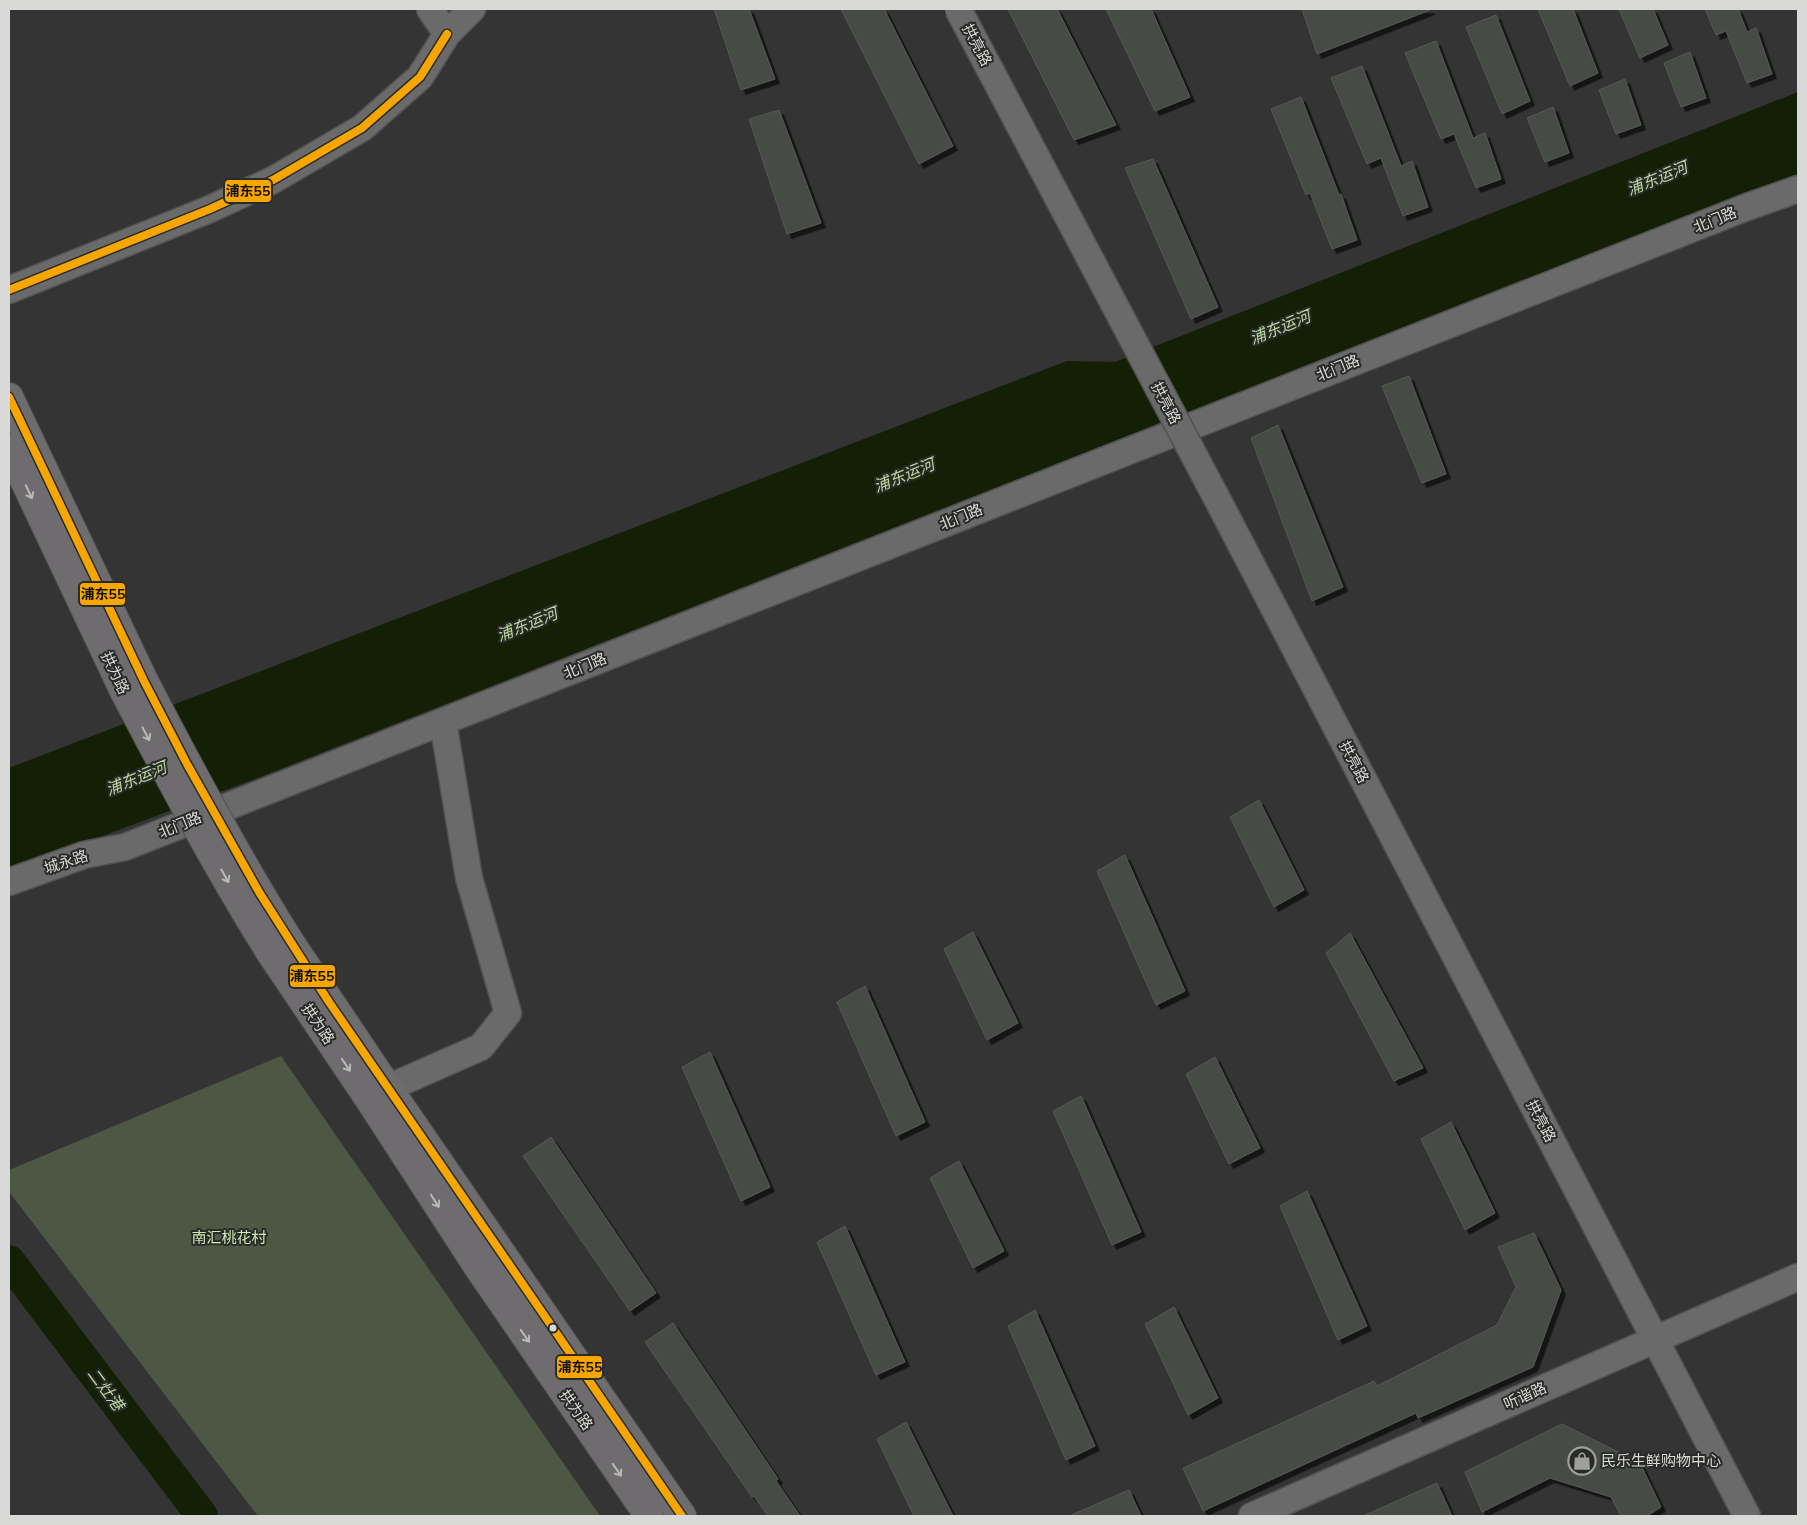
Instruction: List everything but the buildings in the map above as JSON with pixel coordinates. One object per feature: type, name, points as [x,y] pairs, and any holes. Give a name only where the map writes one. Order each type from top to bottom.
[{"type":"main road","name":"拱为路","points":[[9,397],[134,686],[167,774],[240,903],[280,947],[378,1094],[682,1516]]},
{"type":"main road","name":"拱为路","points":[[9,448],[134,686]]},
{"type":"main road","name":"拱为路","points":[[378,1094],[478,1267],[649,1516]]},
{"type":"street","points":[[430,9],[447,34]]},
{"type":"street","points":[[9,290],[210,209],[273,180],[354,133],[420,77],[447,34],[472,9]]},
{"type":"street","name":"拱亮路","points":[[958,9],[1223,510],[1746,1516]]},
{"type":"street","name":"北门路","points":[[125,847],[1738,210],[1798,189]]},
{"type":"street","points":[[378,1094],[481,1047],[508,1013],[469,878],[443,722]]},
{"type":"street","name":"城永路","points":[[9,882],[84,855],[125,847]]},
{"type":"street","name":"听谐路","points":[[1252,1516],[1798,1277]]},
{"type":"green space","name":"南汇桃花村","points":[[281,1056],[600,1516],[258,1516],[9,1192],[9,1170]]},
{"type":"water","name":"浦东运河","points":[[1798,92],[1798,175],[1310,364],[265,775],[9,871],[9,768],[1067,361],[1115,362]]},
{"type":"waterway","name":"二灶港","points":[[9,1261],[202,1516]]},
{"type":"transit line","name":"浦东55","points":[[9,290],[210,209],[273,180],[362,128],[420,77],[447,34]]},
{"type":"transit line","name":"浦东55","points":[[9,397],[144,681],[187,764],[259,892],[329,1002],[682,1516]]},
{"type":"place","name":"民乐生鲜购物中心","points":[[1582,1461]]}]
